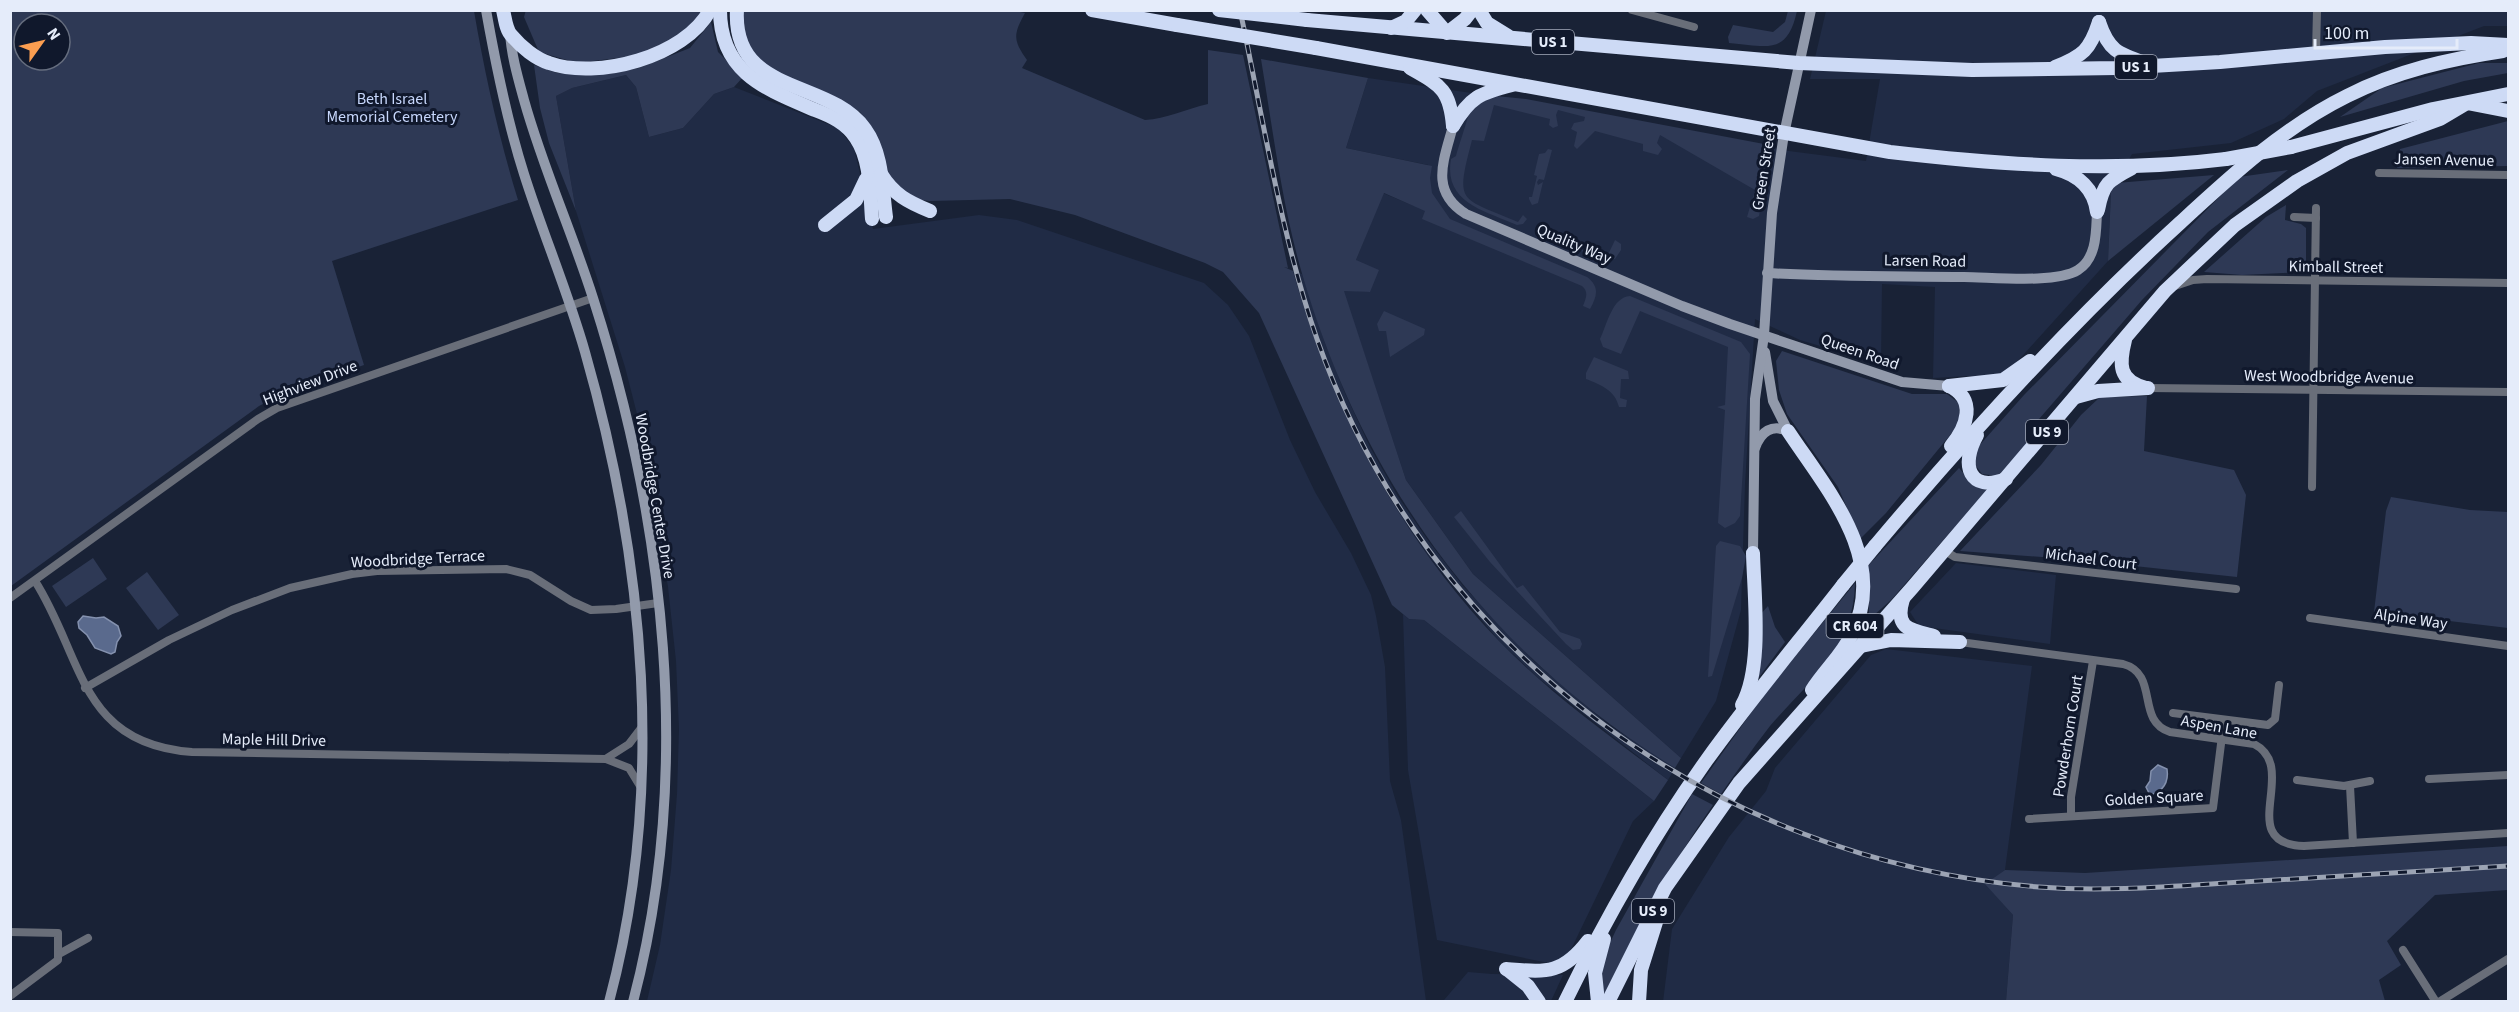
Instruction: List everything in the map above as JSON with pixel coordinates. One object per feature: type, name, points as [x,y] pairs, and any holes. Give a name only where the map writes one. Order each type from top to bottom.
[{"type":"highway","points":[[503,10],[510,35],[532,54],[547,63],[568,67],[600,67],[648,57],[672,48],[692,34],[710,10]]},
{"type":"highway","points":[[720,10],[721,27],[727,46],[743,71],[769,90],[844,125],[860,145],[874,172],[896,194],[930,211]]},
{"type":"highway","points":[[737,10],[740,38],[752,60],[773,78],[840,107],[857,120],[873,144],[879,218]]},
{"type":"highway","points":[[1092,10],[1400,62],[1890,152],[2046,165],[2136,166],[2226,159],[2291,147],[2433,109],[2508,94]]},
{"type":"highway","name":"US 1","points":[[1219,10],[1390,28],[1799,63],[1903,68],[2047,70],[2152,66],[2419,45],[2471,43],[2508,45]]},
{"type":"highway","points":[[1390,28],[1406,21],[1415,10]]},
{"type":"highway","points":[[1427,10],[1447,33],[1460,24],[1472,10]]},
{"type":"highway","points":[[1479,10],[1487,23],[1512,38]]},
{"type":"highway","points":[[2099,16],[2107,42],[2113,50],[2152,66]]},
{"type":"highway","points":[[2047,70],[2084,53],[2093,41],[2099,16]]},
{"type":"highway","name":"US 9","points":[[1565,1002],[1613,909],[1665,821],[1724,736],[1875,546],[2058,340],[2208,197],[2302,121],[2347,96],[2394,76],[2454,58],[2508,50]]},
{"type":"highway","points":[[1400,62],[1436,82],[1444,90],[1451,105],[1453,126]]},
{"type":"highway","points":[[1453,126],[1472,99],[1483,93],[1516,84]]},
{"type":"highway","points":[[2467,103],[2508,111]]},
{"type":"highway","name":"US 9","points":[[1605,1001],[1665,888],[1749,771],[1945,551],[2165,291],[2229,231],[2297,181],[2353,151],[2440,119],[2467,103]]},
{"type":"highway","points":[[2046,165],[2070,174],[2082,182],[2092,195],[2097,212]]},
{"type":"highway","points":[[2097,212],[2101,193],[2106,183],[2136,166]]},
{"type":"highway","points":[[825,225],[856,200],[874,172]]},
{"type":"highway","points":[[2126,335],[2121,357],[2123,371],[2132,382],[2148,388]]},
{"type":"highway","points":[[1949,386],[2003,380],[2058,340]]},
{"type":"highway","points":[[1921,492],[1966,421],[1965,400],[1961,393],[1949,386]]},
{"type":"highway","points":[[2076,397],[2098,391],[2148,388]]},
{"type":"highway","points":[[1991,413],[1970,447],[1967,457],[1968,467],[1975,477],[1983,481],[1992,483],[2006,479]]},
{"type":"highway","name":"CR 604","points":[[1788,431],[1850,526],[1860,558],[1863,586],[1861,606],[1853,632],[1840,653],[1823,673],[1796,718]]},
{"type":"highway","name":"CR 604","points":[[1724,736],[1749,691],[1753,674],[1754,553]]},
{"type":"highway","points":[[1903,599],[1900,609],[1901,619],[1909,630],[1960,642]]},
{"type":"highway","points":[[1861,646],[1891,640],[1960,642]]},
{"type":"highway","points":[[1639,1002],[1641,970],[1654,926],[1707,827]]},
{"type":"highway","points":[[1605,1001],[1595,985],[1596,967],[1613,909]]},
{"type":"highway","points":[[1539,1002],[1524,981],[1506,969],[1544,972],[1565,966],[1578,955],[1613,909]]},
{"type":"street","points":[[486,10],[515,144],[571,306],[596,391],[613,464],[635,606],[643,724],[642,795],[630,905],[609,1002]]},
{"type":"street","name":"Woodbridge Center Drive","points":[[510,10],[510,35],[522,92],[538,146],[593,298],[615,373],[647,521],[658,603],[666,731],[665,799],[655,898],[633,1002]]},
{"type":"street","points":[[1632,10],[1695,27]]},
{"type":"street","name":"Green Street","points":[[1754,553],[1757,374],[1764,335],[1773,202],[1784,134],[1811,10]]},
{"type":"street","points":[[2316,53],[2317,10]]},
{"type":"street","name":"Quality Way","points":[[1453,126],[1443,163],[1442,182],[1449,198],[1461,211],[1682,306],[1764,335]]},
{"type":"street","name":"Jansen Avenue","points":[[2379,173],[2508,175]]},
{"type":"street","points":[[2312,487],[2316,208]]},
{"type":"street","name":"Larsen Road","points":[[1767,273],[2040,278],[2062,276],[2080,268],[2087,261],[2093,250],[2097,212]]},
{"type":"street","points":[[2294,218],[2316,218]]},
{"type":"street","name":"Kimball Street","points":[[2165,291],[2186,281],[2200,279],[2508,283]]},
{"type":"street","name":"Highview Drive","points":[[10,598],[277,408],[593,298]]},
{"type":"street","name":"Green Street","points":[[1764,335],[1770,392],[1788,431]]},
{"type":"street","name":"Queen Road","points":[[1764,335],[1902,382],[1949,386]]},
{"type":"street","name":"West Woodbridge Avenue","points":[[2148,388],[2508,392]]},
{"type":"street","points":[[1754,450],[1759,438],[1767,430],[1779,427],[1788,431]]},
{"type":"street","name":"Michael Court","points":[[1945,551],[1955,557],[2236,589]]},
{"type":"street","name":"Woodbridge Terrace","points":[[85,688],[176,637],[244,605],[313,582],[361,573],[479,568],[512,570],[535,577],[571,601],[586,608],[608,610],[658,603]]},
{"type":"street","name":"Maple Hill Drive","points":[[34,581],[48,604],[85,688],[102,712],[123,730],[147,742],[179,751],[606,759],[629,768],[639,783],[642,795]]},
{"type":"street","name":"Alpine Way","points":[[2310,618],[2508,646]]},
{"type":"street","name":"Aspen Lane","points":[[1960,642],[2123,664],[2138,672],[2146,687],[2150,714],[2160,728],[2170,732],[2254,744],[2263,750],[2270,759],[2273,770],[2269,821],[2273,831],[2281,840],[2298,846],[2508,833]]},
{"type":"street","name":"Powderhorn Court","points":[[2071,816],[2071,798],[2093,661]]},
{"type":"street","points":[[2173,714],[2272,723],[2275,718],[2279,685]]},
{"type":"street","points":[[2221,739],[2224,720]]},
{"type":"street","points":[[606,759],[629,744],[643,724]]},
{"type":"street","name":"Golden Square","points":[[2029,819],[2212,808],[2221,739]]},
{"type":"street","points":[[2429,779],[2508,775]]},
{"type":"street","points":[[2297,780],[2350,786],[2370,781]]},
{"type":"street","points":[[2350,786],[2353,843]]},
{"type":"street","points":[[10,932],[58,933],[59,954],[54,964],[10,996]]},
{"type":"street","points":[[59,954],[88,938]]},
{"type":"street","points":[[2403,950],[2437,1002],[2508,959]]},
{"type":"shaded area","points":[[1826,11],[2508,11],[2508,26],[2484,26],[2317,91],[2284,119],[2231,143],[2132,154],[2111,192],[2108,261],[2006,374],[1988,378],[1969,376],[1933,378],[1935,287],[1882,284],[1881,364],[1800,340],[1755,319],[1745,484],[1741,610],[1716,701],[1681,758],[1473,574],[1406,480],[1343,290],[1370,292],[1356,260],[1383,193],[1414,206],[1428,165],[1346,148],[1368,78],[1506,98],[1789,151],[1866,161],[1880,79],[1810,79]]},
{"type":"shaded area","points":[[626,75],[636,87],[649,137],[683,128],[714,94],[734,87],[838,128],[854,148],[873,229],[979,215],[1017,220],[1204,283],[1228,305],[1249,336],[1290,440],[1315,492],[1351,553],[1371,595],[1385,667],[1390,781],[1401,820],[1426,1001],[647,1001],[660,945],[671,870],[679,729],[676,661],[668,587],[646,449],[625,367],[576,211],[556,96],[572,88]]},
{"type":"shaded area","points":[[1293,271],[1302,274],[1325,343],[1370,447],[1397,495],[1427,539],[1463,586],[1535,662],[1609,725],[1675,768],[1668,780],[1537,677],[1499,641],[1431,559],[1401,516],[1352,430],[1319,356]]},
{"type":"shaded area","points":[[1956,563],[2056,575],[2050,644],[1919,626],[1910,612]]},
{"type":"shaded area","points":[[1403,614],[1409,619],[1424,620],[1654,801],[1633,821],[1563,966],[1437,940],[1408,770]]},
{"type":"shaded area","points":[[83,616],[104,617],[118,626],[121,636],[115,652],[111,654],[95,648],[87,635],[79,628],[78,622]]},
{"type":"shaded area","points":[[1886,649],[2032,666],[2005,870],[1986,884],[2013,915],[2006,1001],[1663,1002],[1672,929],[1729,837],[1766,791],[1775,768],[1871,655]]},
{"type":"shaded area","points":[[2158,765],[2167,769],[2167,778],[2162,789],[2150,795],[2146,787],[2150,781],[2151,771]]},
{"type":"shaded area","points":[[1468,972],[1563,975],[1551,1001],[1435,1002],[1444,1000]]},
{"type":"green space","name":"Beth Israel Memorial Cemetery","points":[[11,10],[474,11],[493,106],[518,200],[332,261],[364,365],[286,392],[259,406],[11,586]]},
{"type":"green space","points":[[526,10],[704,11],[701,17],[669,45],[634,56],[577,63],[539,52],[524,17]]},
{"type":"green space","points":[[744,10],[1015,11],[1025,13],[1016,37],[1027,60],[1022,68],[1145,120],[1208,104],[1208,50],[1243,55],[1288,268],[1284,267],[1293,271],[1328,372],[1373,468],[1430,559],[1499,641],[1559,696],[1668,780],[1654,801],[1424,620],[1409,619],[1392,605],[1259,313],[1223,272],[1205,263],[1075,215],[1010,199],[930,201],[913,199],[888,176],[876,138],[860,112],[766,67],[751,50],[744,31]]},
{"type":"green space","points":[[1788,11],[1797,11],[1788,35],[1781,42],[1765,46],[1729,43],[1728,37],[1733,25],[1773,32],[1785,22]]},
{"type":"green space","points":[[711,22],[718,52],[743,77],[734,87],[714,94],[683,128],[649,137],[636,87],[626,75],[572,88],[556,96],[576,211],[549,143],[540,108],[534,65],[557,73],[609,74],[639,68],[690,48]]},
{"type":"green space","points":[[1261,59],[1368,78],[1346,148],[1432,166],[1430,178],[1432,193],[1450,219],[1587,277],[1594,284],[1596,296],[1590,309],[1583,306],[1586,293],[1582,286],[1422,219],[1425,211],[1384,193],[1356,260],[1379,270],[1370,292],[1344,291],[1406,480],[1473,574],[1681,758],[1675,768],[1608,723],[1547,673],[1492,618],[1442,558],[1399,494],[1361,426],[1329,353],[1303,277],[1284,196]]},
{"type":"green space","points":[[2479,63],[2508,63],[2508,73],[2464,81],[2340,117],[2382,88]]},
{"type":"green space","points":[[1496,96],[1526,99],[1764,144],[1764,148],[1770,149],[1759,216],[1753,219],[1747,217],[1755,190],[1660,135],[1657,143],[1662,149],[1658,155],[1643,151],[1643,144],[1595,131],[1577,149],[1574,146],[1577,132],[1571,129],[1574,123],[1584,121],[1585,117],[1558,110],[1556,115],[1558,126],[1553,128],[1549,125],[1550,119],[1494,105],[1484,141],[1472,140],[1464,177],[1466,196],[1484,208],[1518,222],[1523,215],[1527,219],[1523,224],[1517,225],[1480,210],[1460,196],[1454,186],[1450,174],[1451,159],[1456,156],[1470,106]]},
{"type":"green space","points":[[2508,121],[2508,166],[2397,168],[2400,149]]},
{"type":"green space","points":[[1548,149],[1552,150],[1544,180],[1539,179],[1537,182],[1538,185],[1543,182],[1538,203],[1532,205],[1529,197],[1532,197],[1537,176],[1534,175],[1539,154],[1545,153]]},
{"type":"green space","points":[[2288,170],[2208,232],[2142,300],[2033,426],[2034,436],[1998,476],[1982,474],[1973,462],[1977,448],[2024,395],[2239,177]]},
{"type":"green space","points":[[2214,175],[2108,261],[2111,192],[2116,183]]},
{"type":"green space","points":[[2286,205],[2285,220],[2301,224],[2306,228],[2306,272],[2242,275],[2204,272],[2266,217]]},
{"type":"green space","points":[[1549,226],[1548,235],[1606,259],[1615,240],[1621,244],[1621,250],[1615,259],[1605,261],[1548,237],[1544,231]]},
{"type":"green space","points":[[1630,296],[1741,342],[1750,354],[1740,516],[1735,523],[1725,528],[1718,523],[1725,410],[1717,407],[1725,405],[1728,347],[1640,311],[1621,354],[1603,347],[1600,339],[1614,306]]},
{"type":"green space","points":[[1384,311],[1425,329],[1424,335],[1390,357],[1386,331],[1379,331],[1377,324]]},
{"type":"green space","points":[[1782,351],[1912,394],[1947,394],[1959,403],[1960,423],[1886,513],[1860,539],[1838,487],[1787,414],[1779,390],[1776,361]]},
{"type":"green space","points":[[1594,357],[1628,371],[1629,379],[1621,379],[1620,398],[1627,400],[1626,407],[1619,407],[1611,392],[1586,379],[1586,373]]},
{"type":"green space","points":[[2147,396],[2144,451],[2234,470],[2246,495],[2237,577],[2069,559],[1960,551],[2041,465],[2081,415],[2100,397]]},
{"type":"green space","points":[[1959,468],[1970,481],[1987,490],[1891,600],[1873,616],[1869,614],[1867,567]]},
{"type":"green space","points":[[2391,497],[2470,510],[2508,512],[2508,628],[2374,612],[2386,511]]},
{"type":"green space","points":[[1461,511],[1517,588],[1523,585],[1560,632],[1580,639],[1582,644],[1580,649],[1573,650],[1566,644],[1490,562],[1454,517]]},
{"type":"green space","points":[[1720,541],[1740,546],[1746,556],[1742,578],[1712,676],[1708,677],[1716,546]]},
{"type":"green space","points":[[93,558],[107,579],[66,607],[52,586]]},
{"type":"green space","points":[[147,572],[179,615],[158,630],[126,588]]},
{"type":"green space","points":[[1855,583],[1853,606],[1847,626],[1827,662],[1770,726],[1721,794],[1701,783],[1763,696]]},
{"type":"green space","points":[[1768,606],[1775,627],[1785,642],[1757,680],[1759,616]]},
{"type":"green space","points":[[1692,794],[1713,805],[1682,851],[1654,899],[1604,997],[1601,992],[1601,962],[1616,930]]},
{"type":"green space","points":[[2508,846],[2508,890],[2435,895],[2387,941],[2401,965],[2379,980],[2385,1001],[2006,1001],[2013,915],[1985,884],[2005,870],[2085,873]]},
{"type":"railway","points":[[1240,10],[1283,218],[1304,300],[1317,339],[1366,450],[1430,552],[1507,642],[1597,720],[1696,784],[1804,834],[1919,869],[2039,887],[2116,889],[2508,866]]}]
